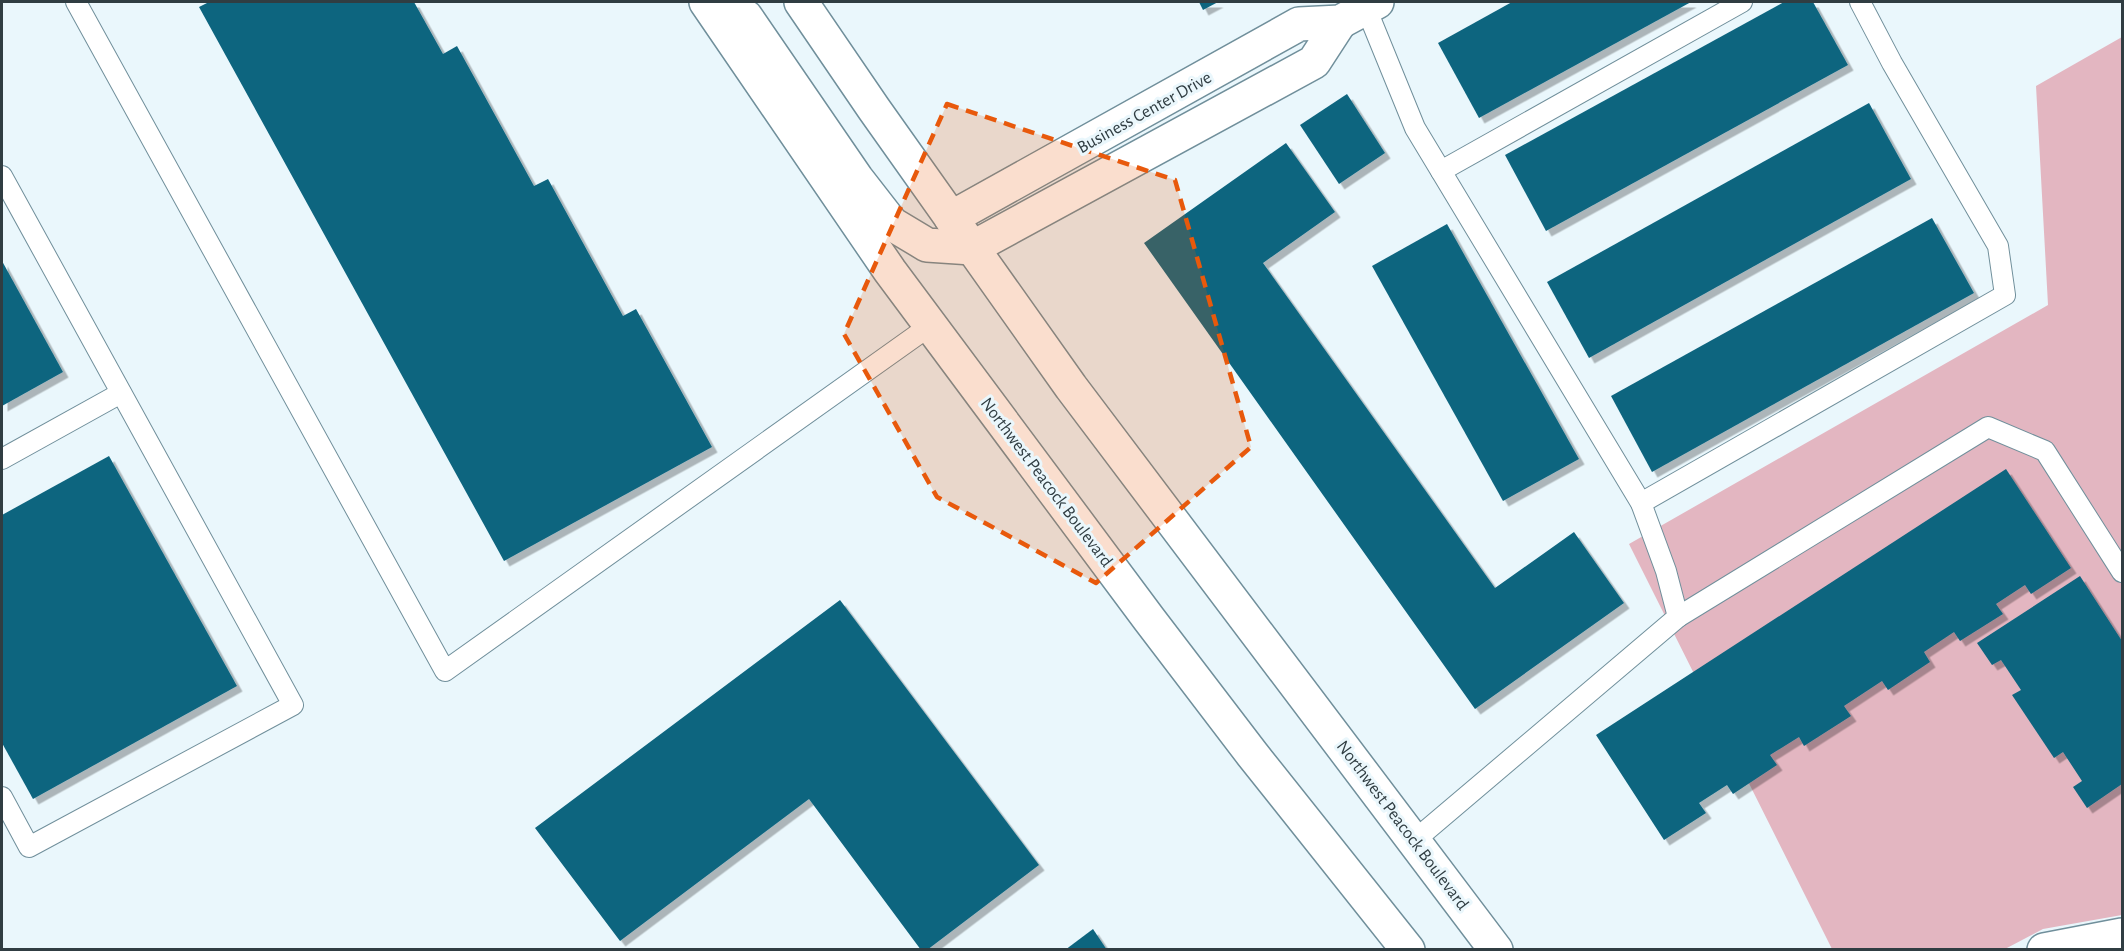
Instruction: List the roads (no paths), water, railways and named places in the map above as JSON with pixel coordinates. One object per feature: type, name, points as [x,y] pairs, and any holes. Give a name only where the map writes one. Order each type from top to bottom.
[{"type":"street","name":"Northwest Peacock Boulevard","points":[[706,2],[890,270],[1155,628],[1408,950]]},
{"type":"street","points":[[725,2],[746,17],[857,179],[892,224],[927,245],[972,248]]},
{"type":"street","name":"Northwest Peacock Boulevard","points":[[801,2],[873,109],[1071,387],[1496,950]]},
{"type":"street","name":"Business Center Drive","points":[[972,248],[1314,62],[1361,10]]},
{"type":"street","name":"Business Center Drive","points":[[951,218],[1299,24],[1361,10]]},
{"type":"street","points":[[2044,950],[2122,935]]},
{"type":"lane","points":[[76,2],[445,671],[931,325]]},
{"type":"lane","points":[[1441,171],[1742,2]]},
{"type":"lane","points":[[1641,503],[2005,294],[1998,246],[1892,63],[1860,2]]},
{"type":"lane","points":[[1361,10],[1415,128],[1641,503],[1666,571],[1678,617]]},
{"type":"lane","points":[[2,176],[293,705],[29,847],[2,797]]},
{"type":"lane","points":[[2,459],[121,393]]},
{"type":"lane","points":[[1415,840],[1678,617],[1988,427],[2045,451],[2122,572]]}]
